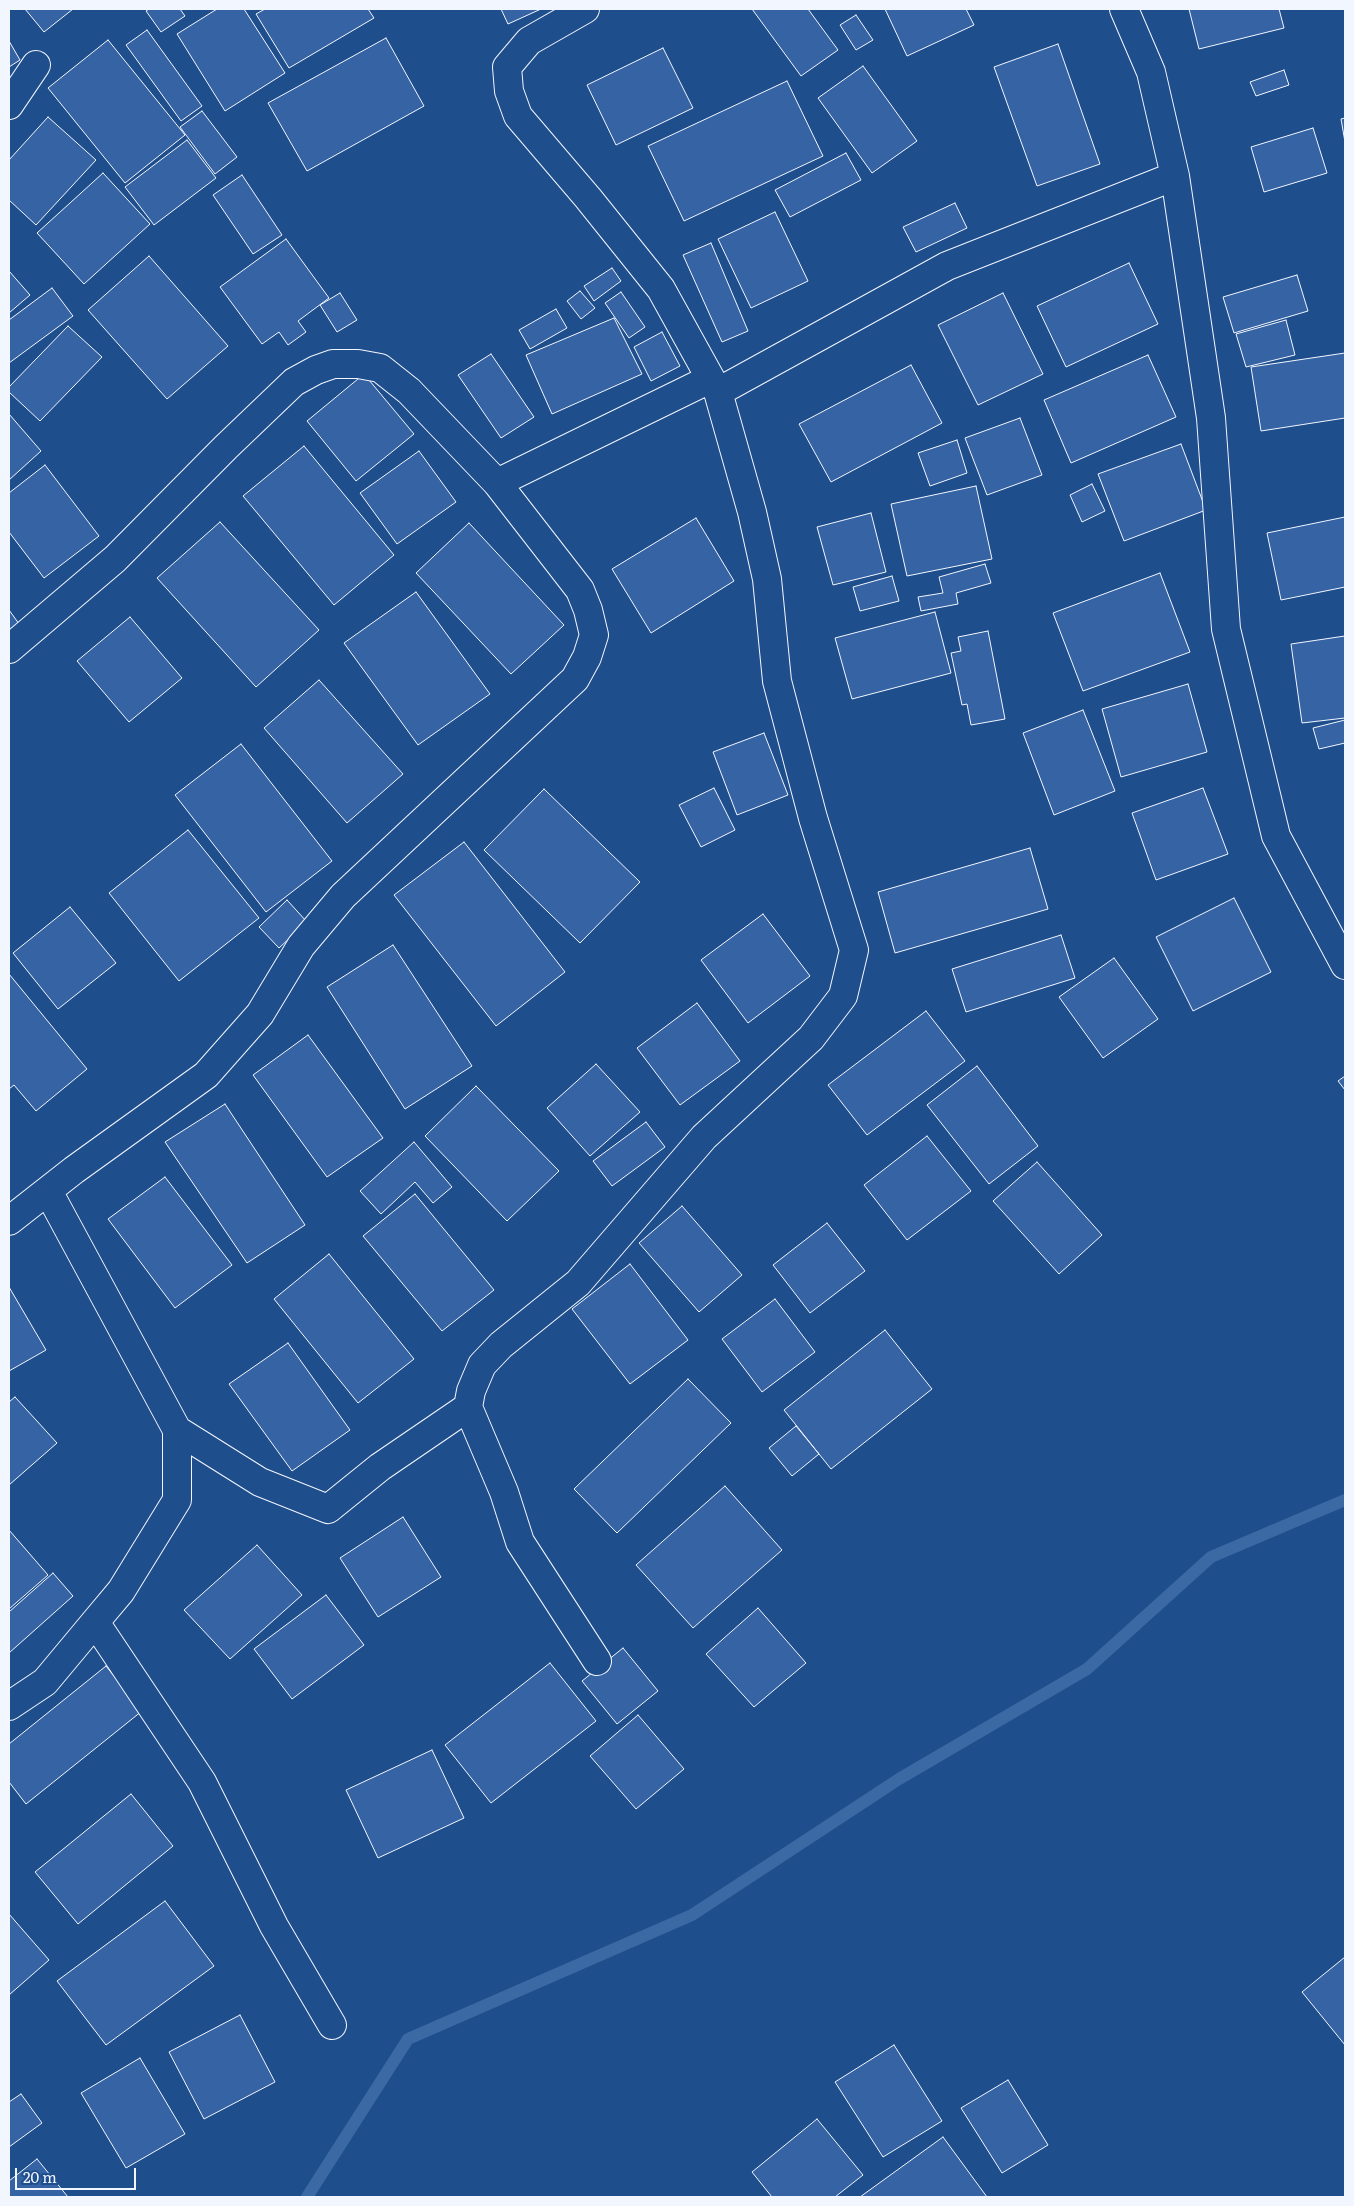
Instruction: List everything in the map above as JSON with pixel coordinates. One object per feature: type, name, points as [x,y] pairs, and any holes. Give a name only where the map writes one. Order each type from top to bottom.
[{"type":"street","points":[[585,9],[528,41],[507,67],[510,91],[518,116],[588,198],[661,289],[703,362],[714,386],[752,512],[767,579],[777,681],[813,818],[854,950],[843,996],[811,1038],[704,1137],[578,1282],[501,1345],[482,1365],[471,1391],[468,1406],[504,1492],[520,1542],[597,1661]]},
{"type":"street","points":[[1124,9],[1151,72],[1175,176],[1210,418],[1226,628],[1276,836],[1345,965]]},
{"type":"street","points":[[9,105],[36,65]]},
{"type":"street","points":[[497,483],[714,386],[947,266],[1175,176]]},
{"type":"street","points":[[9,649],[115,559],[226,447],[294,382],[316,370],[333,364],[358,364],[380,368],[410,391],[497,483],[580,590],[594,635],[587,657],[576,679],[343,896],[301,946],[260,1014],[206,1075],[48,1190],[9,1221]]},
{"type":"street","points":[[9,1706],[44,1682],[95,1622],[120,1591],[177,1500],[177,1430],[48,1190]]},
{"type":"street","points":[[177,1430],[260,1482],[328,1509],[380,1467],[468,1406]]},
{"type":"street","points":[[95,1622],[202,1782],[274,1926],[332,2025]]},
{"type":"building","points":[[25,9],[73,9],[44,32]]},
{"type":"building","points":[[149,9],[180,9],[185,16],[161,32],[146,11]]},
{"type":"building","points":[[217,9],[244,9],[285,73],[225,111],[177,34]]},
{"type":"building","points":[[265,9],[368,9],[374,18],[289,68],[256,14]]},
{"type":"building","points":[[501,9],[541,9],[508,24]]},
{"type":"building","points":[[752,9],[808,9],[838,50],[801,76]]},
{"type":"building","points":[[885,9],[966,9],[974,25],[907,56]]},
{"type":"building","points":[[1189,9],[1279,9],[1284,28],[1199,49]]},
{"type":"building","points":[[856,15],[873,40],[856,50],[840,25]]},
{"type":"building","points":[[147,30],[202,106],[181,121],[126,45]]},
{"type":"building","points":[[386,38],[424,106],[307,171],[268,103]]},
{"type":"building","points":[[108,40],[185,135],[125,183],[48,88]]},
{"type":"building","points":[[9,41],[20,60],[9,67]]},
{"type":"building","points":[[1058,44],[1100,164],[1037,186],[994,67]]},
{"type":"building","points":[[663,48],[693,108],[616,145],[587,85]]},
{"type":"building","points":[[863,66],[917,141],[872,173],[818,98]]},
{"type":"building","points":[[1284,70],[1289,85],[1256,96],[1250,82]]},
{"type":"building","points":[[787,81],[823,156],[684,221],[648,146]]},
{"type":"building","points":[[202,111],[237,157],[215,174],[180,127]]},
{"type":"building","points":[[48,117],[96,160],[36,225],[9,200],[9,160]]},
{"type":"building","points":[[1345,118],[1345,142],[1341,119]]},
{"type":"building","points":[[1313,128],[1327,173],[1264,192],[1251,147]]},
{"type":"building","points":[[187,140],[216,178],[154,225],[125,187]]},
{"type":"building","points":[[846,153],[861,180],[790,217],[775,190]]},
{"type":"building","points":[[103,173],[150,224],[84,284],[37,233]]},
{"type":"building","points":[[242,175],[282,235],[253,254],[213,195]]},
{"type":"building","points":[[955,203],[967,228],[916,252],[903,227]]},
{"type":"building","points":[[775,212],[808,281],[751,308],[718,239]]},
{"type":"building","points":[[286,239],[329,298],[298,321],[306,332],[288,345],[279,332],[262,344],[220,287]]},
{"type":"building","points":[[711,243],[748,331],[722,342],[683,255]]},
{"type":"building","points":[[149,256],[228,346],[167,399],[88,310]]},
{"type":"building","points":[[1129,263],[1158,324],[1066,367],[1037,306]]},
{"type":"building","points":[[612,268],[621,281],[594,301],[584,286]]},
{"type":"building","points":[[9,271],[30,295],[9,313]]},
{"type":"building","points":[[1297,275],[1308,311],[1234,333],[1223,297]]},
{"type":"building","points":[[52,288],[73,316],[9,363],[9,320]]},
{"type":"building","points":[[580,291],[595,308],[581,319],[567,301]]},
{"type":"building","points":[[621,292],[645,327],[629,338],[605,303]]},
{"type":"building","points":[[340,293],[357,320],[337,332],[320,305]]},
{"type":"building","points":[[1003,293],[1043,374],[978,405],[938,325]]},
{"type":"building","points":[[556,309],[567,328],[530,349],[519,330]]},
{"type":"building","points":[[614,318],[642,374],[552,414],[526,355]]},
{"type":"building","points":[[1286,320],[1295,355],[1246,367],[1236,334]]},
{"type":"building","points":[[68,326],[102,357],[40,421],[9,392],[9,387]]},
{"type":"building","points":[[662,332],[680,366],[651,381],[634,347]]},
{"type":"building","points":[[1345,353],[1345,418],[1261,431],[1251,367]]},
{"type":"building","points":[[491,354],[534,417],[501,438],[458,375]]},
{"type":"building","points":[[1148,355],[1176,417],[1071,463],[1044,400]]},
{"type":"building","points":[[911,365],[942,423],[831,482],[799,424]]},
{"type":"building","points":[[364,374],[414,434],[356,481],[307,421]]},
{"type":"building","points":[[9,414],[41,451],[9,480]]},
{"type":"building","points":[[1020,418],[1042,475],[987,495],[965,438]]},
{"type":"building","points":[[957,440],[967,473],[930,486],[918,453]]},
{"type":"building","points":[[1181,444],[1206,510],[1124,541],[1098,474]]},
{"type":"building","points":[[304,446],[394,555],[334,605],[243,496]]},
{"type":"building","points":[[419,451],[456,502],[397,544],[360,493]]},
{"type":"building","points":[[45,465],[99,536],[44,578],[9,532],[9,493]]},
{"type":"building","points":[[1092,484],[1105,511],[1082,522],[1070,495]]},
{"type":"building","points":[[976,486],[992,559],[907,576],[891,504]]},
{"type":"building","points":[[871,513],[886,572],[833,585],[817,527]]},
{"type":"building","points":[[1345,517],[1345,587],[1281,600],[1267,533]]},
{"type":"building","points":[[696,518],[734,581],[651,633],[612,569]]},
{"type":"building","points":[[220,522],[319,630],[256,687],[157,578]]},
{"type":"building","points":[[469,523],[564,625],[511,674],[416,573]]},
{"type":"building","points":[[985,564],[991,583],[956,593],[958,604],[921,611],[918,597],[943,593],[939,577]]},
{"type":"building","points":[[1160,573],[1190,652],[1083,691],[1053,613]]},
{"type":"building","points":[[892,576],[899,601],[860,611],[853,587]]},
{"type":"building","points":[[416,592],[490,694],[418,745],[344,643]]},
{"type":"building","points":[[9,610],[22,628],[9,637]]},
{"type":"building","points":[[935,612],[951,673],[852,699],[835,638]]},
{"type":"building","points":[[130,617],[182,678],[129,722],[77,661]]},
{"type":"building","points":[[988,631],[1005,719],[971,725],[967,704],[962,705],[951,653],[961,651],[958,637]]},
{"type":"building","points":[[1345,636],[1345,718],[1302,723],[1291,644]]},
{"type":"building","points":[[319,680],[403,774],[347,823],[264,728]]},
{"type":"building","points":[[1188,684],[1207,752],[1121,777],[1102,709]]},
{"type":"building","points":[[1083,710],[1115,791],[1054,815],[1023,733]]},
{"type":"building","points":[[1345,720],[1345,743],[1319,749],[1313,728]]},
{"type":"building","points":[[764,733],[788,795],[737,815],[713,752]]},
{"type":"building","points":[[241,744],[332,861],[266,912],[175,795]]},
{"type":"building","points":[[714,788],[735,830],[701,847],[679,805]]},
{"type":"building","points":[[1203,788],[1228,854],[1156,880],[1132,813]]},
{"type":"building","points":[[544,789],[640,882],[580,943],[484,850]]},
{"type":"building","points":[[188,830],[259,918],[179,981],[109,893]]},
{"type":"building","points":[[464,842],[565,972],[496,1026],[394,895]]},
{"type":"building","points":[[1030,848],[1048,909],[895,953],[878,892]]},
{"type":"building","points":[[1234,898],[1271,972],[1193,1011],[1156,937]]},
{"type":"building","points":[[287,900],[307,922],[279,948],[259,927]]},
{"type":"building","points":[[70,907],[116,963],[58,1009],[13,953]]},
{"type":"building","points":[[763,914],[810,976],[748,1023],[701,960]]},
{"type":"building","points":[[1061,935],[1075,978],[966,1012],[952,969]]},
{"type":"building","points":[[393,945],[472,1066],[405,1109],[327,987]]},
{"type":"building","points":[[1114,958],[1158,1019],[1103,1058],[1059,997]]},
{"type":"building","points":[[9,974],[87,1069],[36,1111],[14,1085],[9,1089]]},
{"type":"building","points":[[697,1003],[740,1061],[680,1105],[637,1048]]},
{"type":"building","points":[[926,1011],[965,1061],[867,1135],[828,1085]]},
{"type":"building","points":[[308,1035],[383,1138],[327,1177],[253,1075]]},
{"type":"building","points":[[596,1064],[640,1112],[590,1156],[547,1108]]},
{"type":"building","points":[[977,1066],[1038,1146],[989,1184],[927,1105]]},
{"type":"building","points":[[1345,1076],[1345,1090],[1338,1081]]},
{"type":"building","points":[[476,1086],[559,1171],[507,1221],[425,1136]]},
{"type":"building","points":[[225,1104],[305,1225],[247,1263],[165,1142]]},
{"type":"building","points":[[646,1122],[665,1147],[612,1186],[593,1161]]},
{"type":"building","points":[[927,1136],[971,1191],[907,1240],[864,1185]]},
{"type":"building","points":[[414,1142],[452,1187],[433,1203],[415,1182],[381,1214],[360,1191]]},
{"type":"building","points":[[1037,1162],[1102,1235],[1059,1274],[993,1201]]},
{"type":"building","points":[[165,1177],[232,1265],[175,1308],[108,1219]]},
{"type":"building","points":[[415,1194],[494,1290],[442,1331],[363,1236]]},
{"type":"building","points":[[682,1206],[742,1275],[699,1312],[639,1243]]},
{"type":"building","points":[[827,1223],[865,1271],[810,1313],[773,1265]]},
{"type":"building","points":[[329,1254],[414,1359],[358,1403],[274,1299]]},
{"type":"building","points":[[630,1264],[688,1340],[630,1384],[572,1309]]},
{"type":"building","points":[[9,1287],[46,1350],[9,1371]]},
{"type":"building","points":[[775,1299],[815,1352],[762,1392],[722,1339]]},
{"type":"building","points":[[885,1330],[932,1389],[831,1469],[784,1410]]},
{"type":"building","points":[[288,1343],[350,1430],[292,1471],[229,1384]]},
{"type":"building","points":[[688,1379],[731,1423],[617,1533],[574,1489]]},
{"type":"building","points":[[15,1397],[57,1443],[9,1485],[9,1402]]},
{"type":"building","points":[[796,1426],[819,1454],[792,1476],[769,1448]]},
{"type":"building","points":[[725,1486],[782,1550],[693,1628],[636,1565]]},
{"type":"building","points":[[403,1517],[441,1577],[378,1617],[340,1558]]},
{"type":"building","points":[[9,1530],[48,1575],[9,1609]]},
{"type":"building","points":[[257,1545],[302,1595],[230,1659],[184,1610]]},
{"type":"building","points":[[53,1573],[73,1596],[9,1653],[9,1612]]},
{"type":"building","points":[[326,1595],[364,1645],[292,1699],[254,1649]]},
{"type":"building","points":[[758,1608],[806,1663],[754,1707],[706,1654]]},
{"type":"building","points":[[623,1648],[658,1691],[617,1724],[582,1681]]},
{"type":"building","points":[[550,1663],[596,1721],[491,1803],[445,1745]]},
{"type":"building","points":[[106,1666],[142,1711],[26,1804],[9,1782],[9,1744]]},
{"type":"building","points":[[638,1715],[684,1769],[636,1809],[590,1756]]},
{"type":"building","points":[[432,1750],[464,1818],[378,1858],[346,1790]]},
{"type":"building","points":[[131,1794],[173,1846],[78,1924],[35,1872]]},
{"type":"building","points":[[165,1901],[214,1966],[106,2045],[57,1981]]},
{"type":"building","points":[[9,1914],[49,1960],[9,1995]]},
{"type":"building","points":[[1345,1957],[1345,2045],[1302,1992]]},
{"type":"building","points":[[240,2015],[275,2082],[204,2119],[169,2052]]},
{"type":"building","points":[[894,2045],[942,2121],[883,2157],[835,2082]]},
{"type":"building","points":[[140,2058],[185,2134],[126,2168],[81,2093]]},
{"type":"building","points":[[1008,2080],[1048,2145],[1002,2173],[961,2108]]},
{"type":"building","points":[[21,2094],[42,2123],[9,2147],[9,2102]]},
{"type":"building","points":[[817,2119],[863,2175],[835,2197],[772,2197],[752,2172]]},
{"type":"building","points":[[943,2137],[987,2197],[860,2197]]},
{"type":"building","points":[[37,2159],[68,2197],[9,2197],[9,2181]]},
{"type":"waterway","points":[[307,2197],[408,2039],[692,1915],[899,1779],[1087,1669],[1211,1557],[1345,1500]]}]
